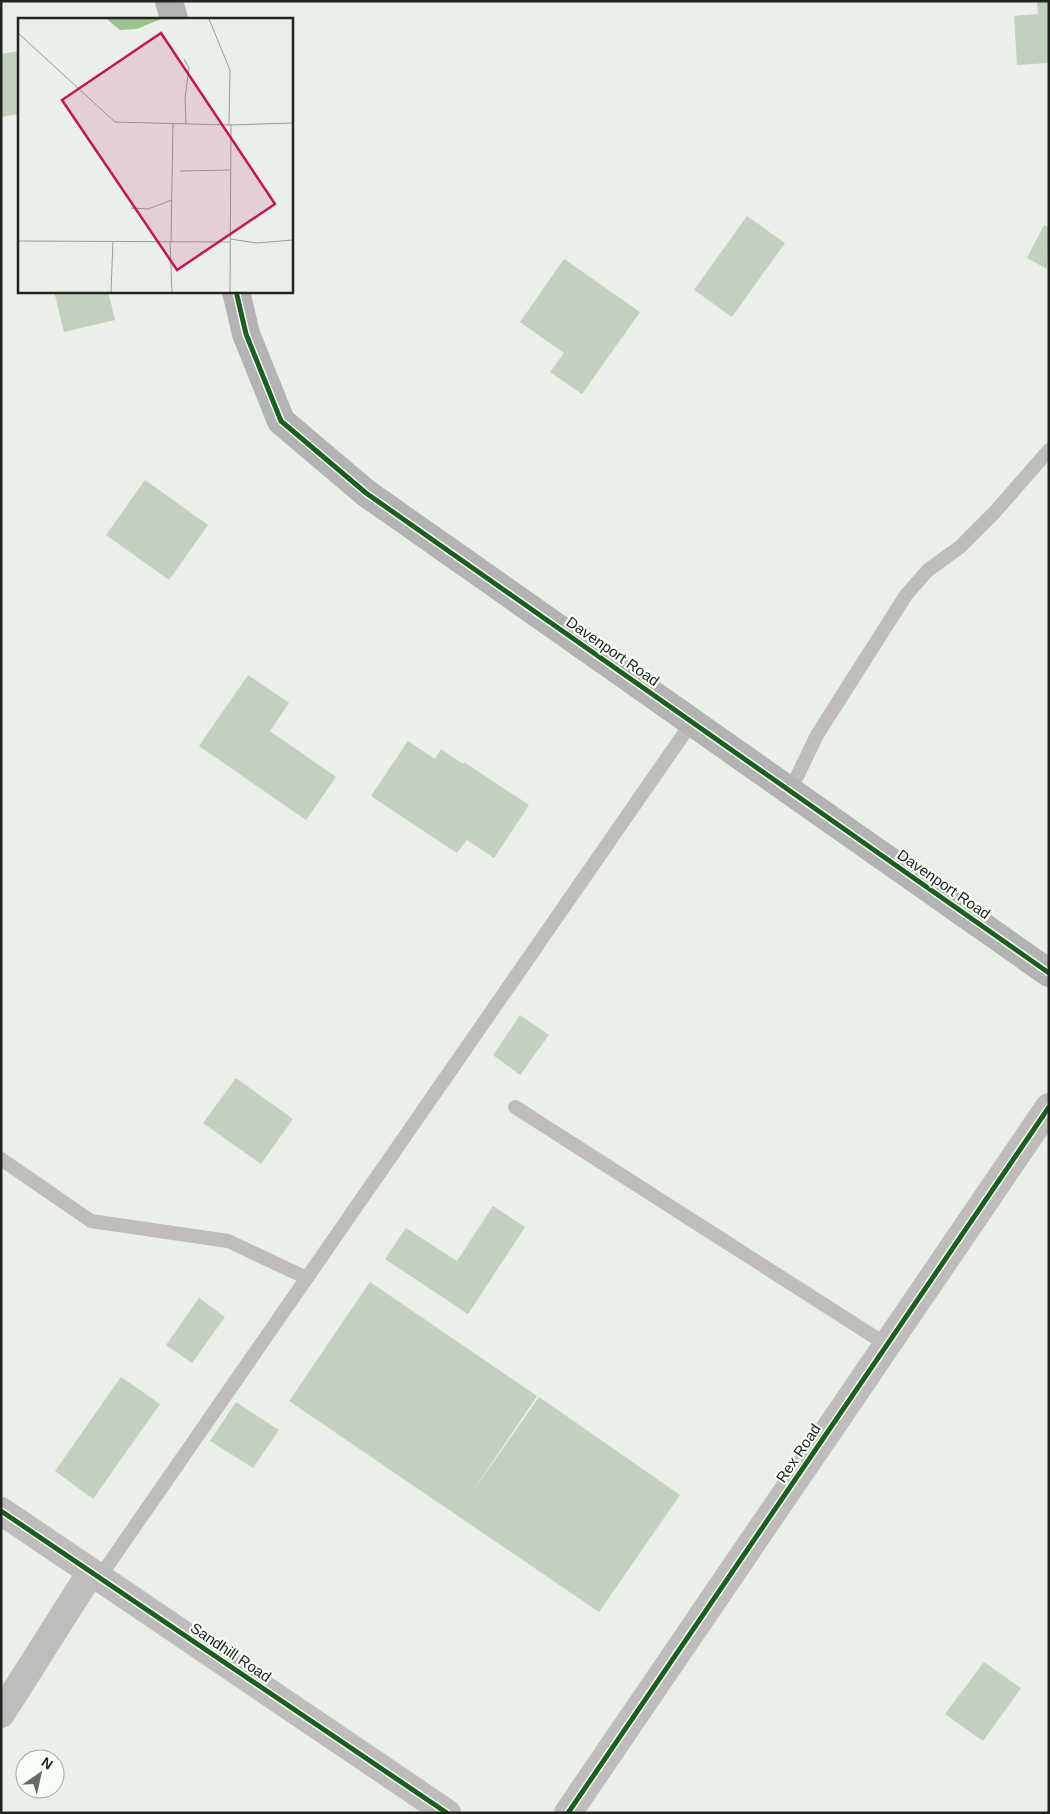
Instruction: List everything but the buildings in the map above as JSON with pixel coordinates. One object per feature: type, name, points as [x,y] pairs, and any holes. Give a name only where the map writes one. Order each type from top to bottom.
[{"type":"street","points":[[170,1],[174,18]]},
{"type":"street","name":"Davenport Road","points":[[236,292],[246,334],[281,421],[366,493],[1049,973]]},
{"type":"street","name":"Rex Road","points":[[568,1813],[1049,1107]]},
{"type":"street","name":"Sandhill Road","points":[[1,1512],[447,1813]]},
{"type":"street","points":[[1,1714],[95,1575]]},
{"type":"lane","points":[[790,791],[817,735],[906,595],[928,570],[960,547],[994,513],[1049,450]]},
{"type":"lane","points":[[95,1575],[307,1278],[692,722]]},
{"type":"lane","points":[[515,1107],[887,1345]]},
{"type":"lane","points":[[1,1159],[91,1221],[228,1241],[307,1278]]},
{"type":"cycle path","points":[[236,292],[246,334],[281,421],[366,493],[1049,973]]},
{"type":"cycle path","points":[[568,1813],[1049,1107]]},
{"type":"cycle path","points":[[1,1511],[447,1813]]}]
